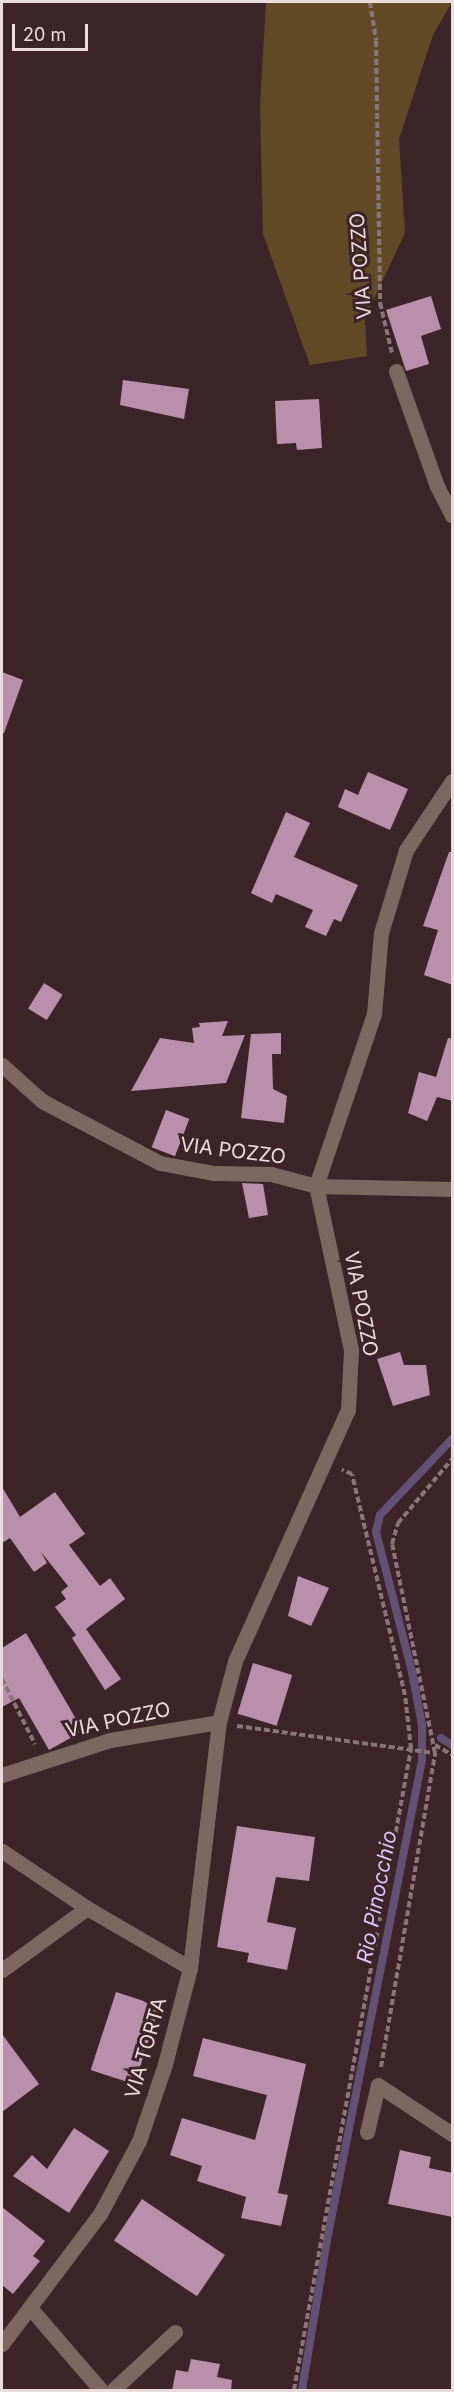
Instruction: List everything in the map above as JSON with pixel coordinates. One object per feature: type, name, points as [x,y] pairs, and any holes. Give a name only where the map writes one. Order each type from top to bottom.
[{"type":"street","points":[[396,371],[437,486],[453,515]]},
{"type":"street","points":[[316,1186],[374,1014],[381,933],[406,850],[453,780]]},
{"type":"street","name":"VIA POZZO","points":[[2,1065],[50,1106],[160,1162],[214,1173],[271,1174],[316,1186],[453,1189]]},
{"type":"street","name":"VIA POZZO","points":[[2,1775],[42,1758],[110,1740],[219,1722],[235,1661],[282,1548],[348,1410],[353,1380],[351,1350],[316,1186]]},
{"type":"street","name":"VIA TORTA","points":[[2,2344],[31,2309],[100,2214],[139,2140],[165,2064],[190,1968],[219,1722]]},
{"type":"street","points":[[2,1851],[87,1908],[190,1968]]},
{"type":"street","points":[[2,1970],[87,1908]]},
{"type":"street","points":[[367,2132],[378,2085],[453,2133]]},
{"type":"street","points":[[31,2309],[101,2391]]},
{"type":"street","points":[[113,2391],[175,2332]]},
{"type":"path","name":"VIA POZZO","points":[[370,2],[376,41],[380,303],[396,371]]},
{"type":"path","points":[[378,2085],[435,1745],[392,1544],[398,1523],[453,1459]]},
{"type":"path","points":[[294,2391],[413,1749],[405,1695],[352,1474],[325,1462]]},
{"type":"path","points":[[2,1679],[42,1758]]},
{"type":"path","points":[[219,1722],[266,1733],[433,1752]]},
{"type":"path","points":[[435,1745],[453,1755]]},
{"type":"shaded area","points":[[266,2],[452,2],[433,35],[399,139],[405,233],[365,318],[367,356],[310,365],[263,234],[260,105]]},
{"type":"building","points":[[431,296],[441,329],[421,336],[429,364],[406,371],[386,310]]},
{"type":"building","points":[[123,380],[189,389],[184,419],[120,405]]},
{"type":"building","points":[[319,399],[322,448],[297,450],[296,443],[277,444],[275,401]]},
{"type":"building","points":[[2,672],[23,680],[4,733],[2,733]]},
{"type":"building","points":[[368,772],[408,789],[390,830],[338,807],[345,789],[358,795]]},
{"type":"building","points":[[286,812],[310,823],[294,857],[358,885],[341,922],[334,919],[326,936],[305,927],[313,910],[276,894],[272,903],[251,893]]},
{"type":"building","points":[[449,852],[453,852],[453,985],[424,975],[438,930],[423,926]]},
{"type":"building","points":[[44,983],[63,995],[47,1020],[28,1008]]},
{"type":"building","points":[[228,1021],[222,1036],[245,1035],[226,1083],[131,1091],[160,1038],[194,1043],[192,1028],[200,1027],[199,1023]]},
{"type":"building","points":[[281,1033],[281,1054],[272,1054],[273,1089],[287,1096],[284,1123],[241,1118],[251,1034]]},
{"type":"building","points":[[448,1038],[453,1039],[453,1101],[437,1097],[427,1121],[408,1113],[419,1072],[436,1077]]},
{"type":"building","points":[[166,1110],[189,1119],[175,1156],[152,1147]]},
{"type":"building","points":[[242,1183],[263,1184],[268,1215],[249,1218]]},
{"type":"building","points":[[400,1352],[404,1365],[426,1365],[430,1395],[393,1406],[377,1359]]},
{"type":"building","points":[[2,1487],[20,1517],[55,1492],[85,1534],[69,1545],[100,1586],[110,1578],[125,1599],[86,1629],[121,1679],[105,1690],[72,1638],[76,1635],[55,1607],[66,1599],[61,1592],[68,1586],[41,1552],[47,1563],[34,1572],[10,1538],[2,1543]]},
{"type":"building","points":[[298,1576],[329,1588],[311,1626],[288,1616]]},
{"type":"building","points":[[26,1633],[83,1731],[49,1750],[19,1698],[2,1707],[2,1648]]},
{"type":"building","points":[[253,1663],[292,1675],[277,1726],[238,1714]]},
{"type":"building","points":[[237,1826],[315,1837],[309,1881],[276,1877],[267,1922],[296,1928],[287,1970],[247,1962],[249,1953],[217,1947]]},
{"type":"building","points":[[116,1992],[160,2006],[134,2084],[91,2070]]},
{"type":"building","points":[[2,2034],[39,2084],[2,2112]]},
{"type":"building","points":[[203,2038],[306,2064],[278,2193],[288,2195],[281,2226],[241,2218],[246,2197],[197,2181],[202,2166],[170,2155],[182,2118],[255,2140],[267,2095],[193,2076]]},
{"type":"building","points":[[74,2128],[109,2151],[69,2213],[13,2176],[32,2155],[47,2169]]},
{"type":"building","points":[[400,2150],[431,2157],[429,2168],[453,2173],[453,2217],[388,2204]]},
{"type":"building","points":[[142,2199],[225,2255],[197,2296],[114,2240]]},
{"type":"building","points":[[2,2207],[45,2241],[33,2256],[40,2261],[13,2294],[2,2285]]},
{"type":"building","points":[[191,2359],[220,2364],[217,2377],[232,2380],[231,2391],[172,2391],[176,2370],[188,2372]]},
{"type":"waterway","name":"Rio Pinocchio","points":[[302,2390],[328,2235],[422,1760],[422,1725],[412,1672],[376,1532],[380,1515],[452,1439]]},
{"type":"waterway","points":[[441,1738],[452,1745]]}]
